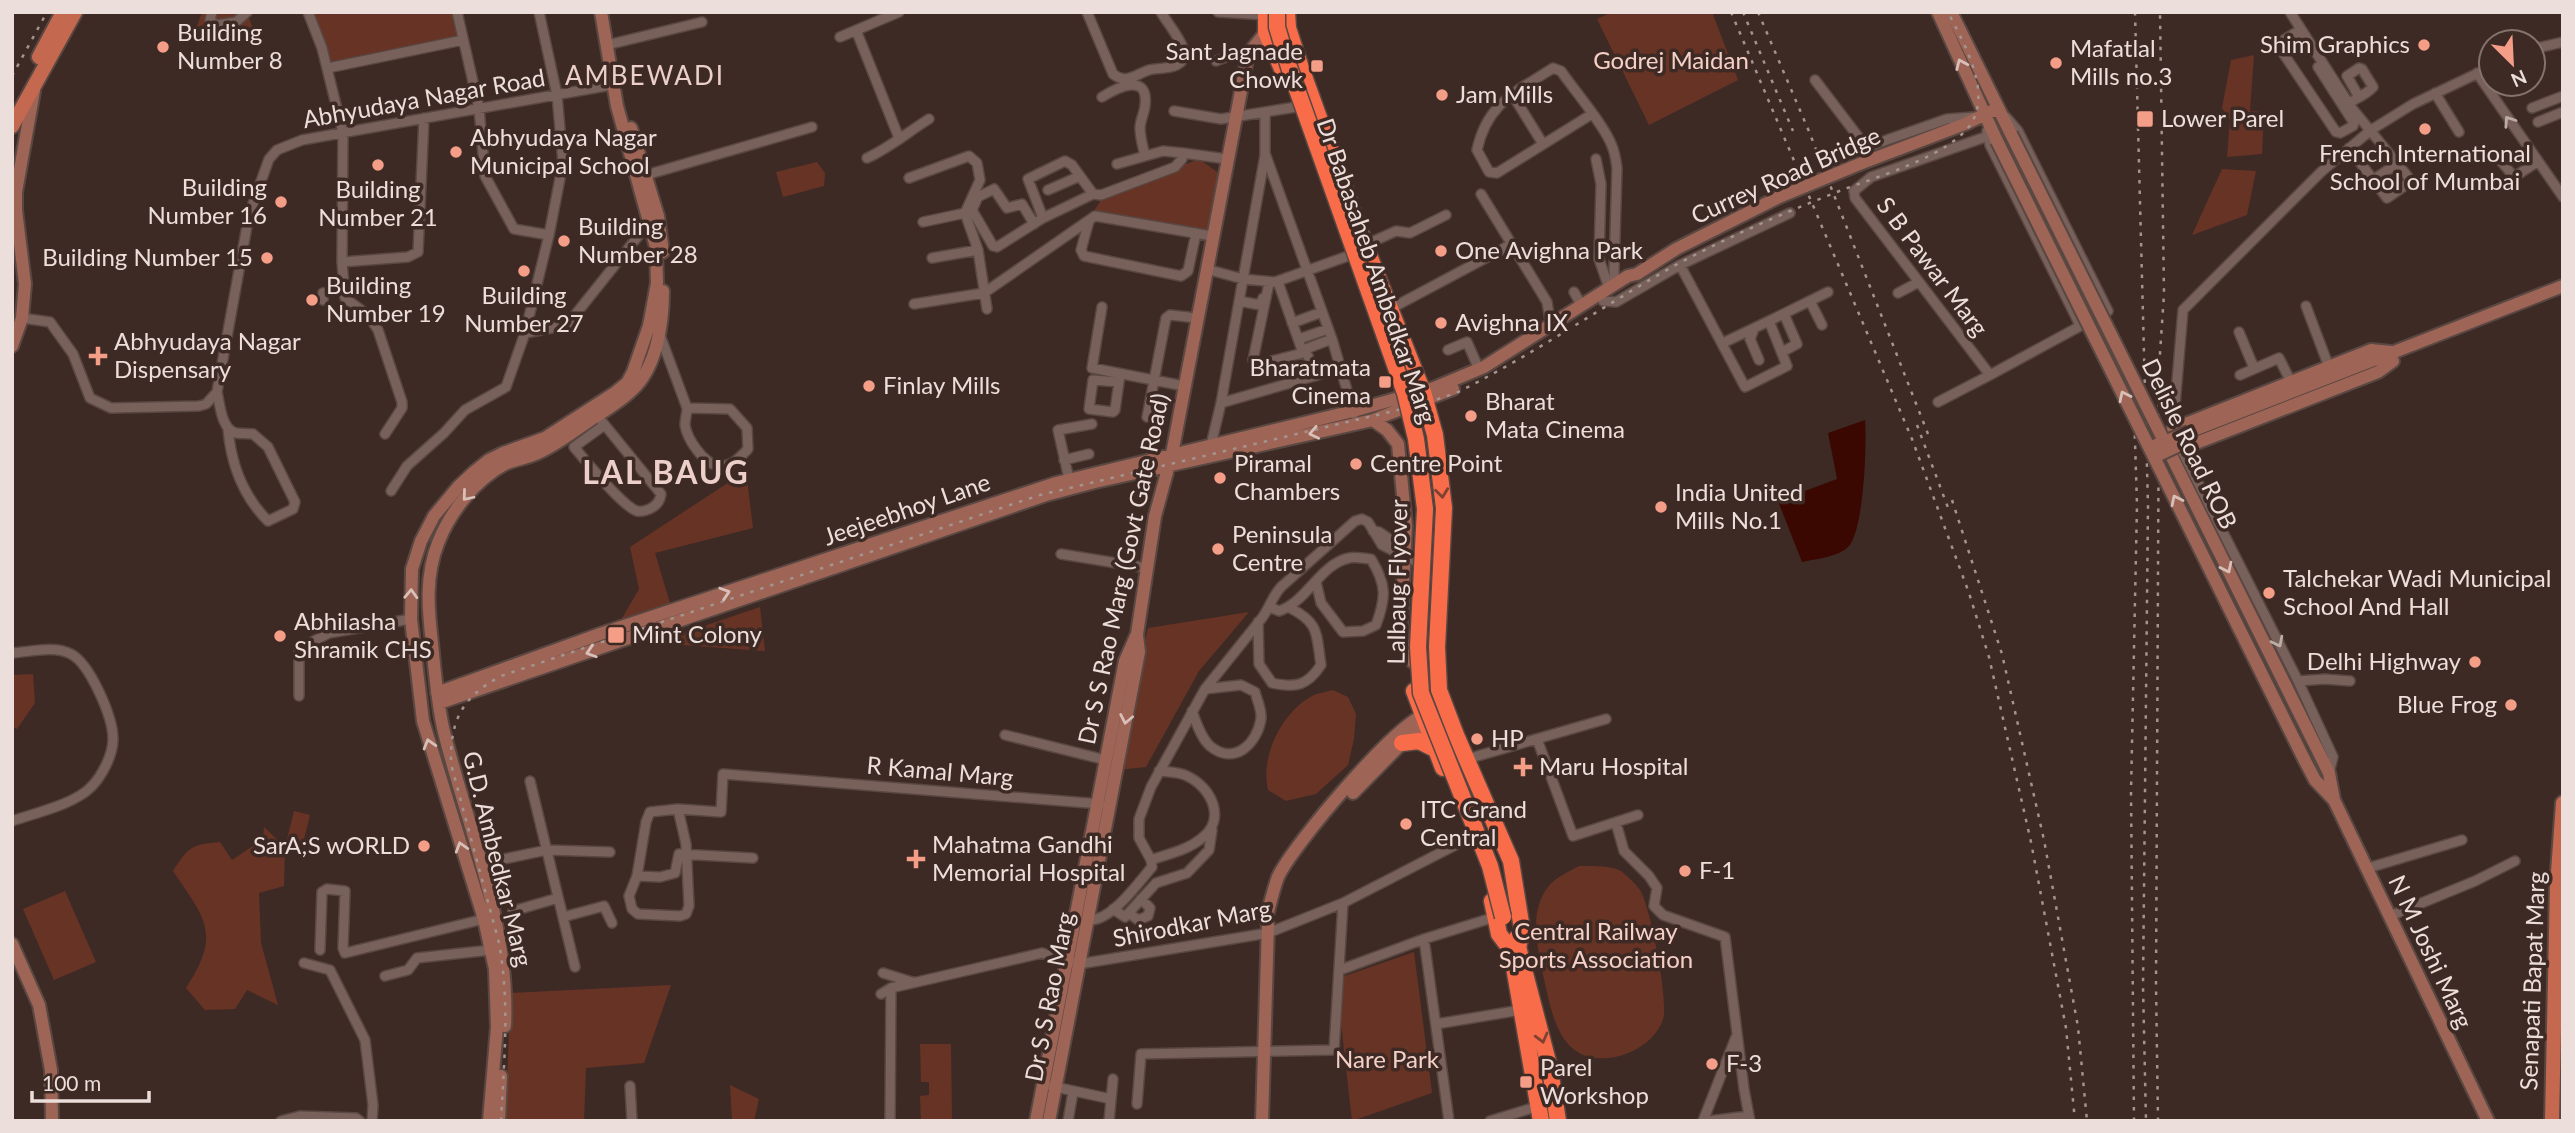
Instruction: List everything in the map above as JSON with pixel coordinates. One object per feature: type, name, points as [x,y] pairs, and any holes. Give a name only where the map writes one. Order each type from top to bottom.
[{"type":"highway","name":"Dr Babasaheb Ambedkar Marg","points":[[1287,12],[1288,28],[1300,65],[1424,397],[1435,435],[1444,508],[1437,647],[1439,690],[1511,861],[1522,929],[1515,949]]},
{"type":"highway","name":"Dr Babasaheb Ambedkar Marg","points":[[1273,13],[1266,32],[1283,69],[1402,405],[1410,440],[1419,509],[1411,556],[1414,695],[1503,916]]},
{"type":"highway","name":"Lalbaug Flyover","points":[[1273,13],[1281,25],[1408,389],[1420,437],[1429,508],[1422,646],[1424,691],[1497,863],[1503,916],[1515,949]]},
{"type":"highway","points":[[1404,737],[1435,749]]},
{"type":"highway","points":[[1515,949],[1521,1010],[1540,1114]]},
{"type":"highway","points":[[1515,949],[1550,1069],[1558,1121]]},
{"type":"main road","points":[[489,1121],[501,1010],[484,919],[423,721],[411,619],[412,569],[421,541],[434,516],[458,487],[489,460],[547,443],[597,417],[627,383],[654,329],[659,300],[654,219],[646,175],[616,84],[601,12]]},
{"type":"main road","points":[[606,12],[617,106],[654,219]]},
{"type":"main road","points":[[1938,12],[1982,116]]},
{"type":"main road","points":[[1951,12],[1998,108]]},
{"type":"main road","points":[[12,126],[70,13]]},
{"type":"main road","points":[[12,106],[70,13]]},
{"type":"main road","name":"Dr S S Rao Marg (Govt Gate Road)","points":[[1036,1121],[1049,1085],[1103,804],[1106,760],[1125,661],[1137,635],[1155,516],[1170,460],[1248,54],[1266,32]]},
{"type":"main road","points":[[12,346],[22,318],[25,284],[14,191],[36,82]]},
{"type":"main road","name":"Currey Road Bridge","points":[[1616,286],[1676,249],[1779,197],[1965,124],[1998,108]]},
{"type":"main road","name":"Delisle Road ROB","points":[[1998,108],[2171,447],[2329,773],[2334,800]]},
{"type":"main road","name":"Delisle Road ROB","points":[[1982,116],[2304,759],[2315,780],[2334,800]]},
{"type":"main road","points":[[1402,405],[1493,369],[1603,301],[1616,286]]},
{"type":"main road","points":[[1424,397],[1479,369],[1616,286]]},
{"type":"main road","points":[[2171,447],[2190,435],[2542,298],[2563,286]]},
{"type":"main road","points":[[2542,298],[2563,295]]},
{"type":"main road","points":[[2171,447],[2173,429],[2371,350],[2391,357]]},
{"type":"main road","points":[[2152,453],[2378,372],[2391,357]]},
{"type":"main road","name":"Jeejeebhoy Lane","points":[[1355,417],[1373,420],[1402,405]]},
{"type":"main road","name":"Jeejeebhoy Lane","points":[[438,698],[1069,480],[1084,480],[1402,405]]},
{"type":"main road","points":[[1373,420],[1387,430],[1398,444],[1411,556]]},
{"type":"main road","name":"G.D. Ambedkar Marg","points":[[499,1121],[501,1010],[506,989],[502,947],[438,698],[427,596],[437,545],[450,518],[468,494],[487,476],[507,463],[538,453],[547,443]]},
{"type":"main road","points":[[886,545],[1046,495],[1084,480]]},
{"type":"main road","name":"Dr S S Rao Marg","points":[[1072,963],[1087,916],[1103,804],[1139,652],[1137,635]]},
{"type":"main road","points":[[1262,1121],[1268,929],[1274,921],[1283,881],[1302,847],[1404,737],[1423,720],[1447,710]]},
{"type":"main road","points":[[2315,780],[2329,773]]},
{"type":"main road","name":"N M Joshi Marg","points":[[2334,800],[2488,1121]]},
{"type":"main road","name":"Senapati Bapat Marg","points":[[2554,1121],[2563,803]]},
{"type":"main road","points":[[12,945],[39,1004],[51,1070],[52,1121]]},
{"type":"main road","points":[[2554,1121],[2563,956]]},
{"type":"main road","name":"Dr S S Rao Marg","points":[[1049,1085],[1049,1121]]},
{"type":"street","points":[[212,12],[210,20],[216,24],[236,22],[247,12]]},
{"type":"street","points":[[308,12],[322,48],[343,132],[342,262],[345,298],[368,315],[378,330],[402,402],[402,408],[385,434]]},
{"type":"street","points":[[457,12],[479,108],[485,176],[514,229],[549,236]]},
{"type":"street","points":[[391,491],[407,466],[465,410],[506,387],[526,333],[563,163],[557,95],[539,12]]},
{"type":"street","points":[[840,37],[900,12]]},
{"type":"street","points":[[1087,12],[1113,74],[1118,79],[1127,80],[1147,71],[1168,70],[1177,65],[1183,57],[1184,49],[1161,12]]},
{"type":"street","points":[[1218,12],[1273,13]]},
{"type":"street","points":[[2290,12],[2311,51],[2349,107],[2371,130],[2410,181],[2389,198],[2385,197],[2349,148]]},
{"type":"street","points":[[611,44],[702,22]]},
{"type":"street","points":[[856,30],[899,138]]},
{"type":"street","points":[[2301,34],[2288,37],[2279,43],[2279,47],[2338,133],[2354,125],[2349,107]]},
{"type":"street","points":[[327,68],[463,40]]},
{"type":"street","points":[[1216,61],[1234,54],[1248,54]]},
{"type":"street","points":[[1592,114],[1497,173],[1489,172],[1476,150],[1496,106],[1553,68],[1558,68],[1592,114],[1612,143],[1617,168],[1614,271],[1616,286]]},
{"type":"street","points":[[2173,429],[2183,310],[2321,172],[2371,130],[2433,94],[2477,73]]},
{"type":"street","points":[[1815,79],[1866,147]]},
{"type":"street","name":"Abhyudaya Nagar Road","points":[[217,392],[249,215],[269,159],[277,150],[288,144],[343,132],[616,84]]},
{"type":"street","points":[[1102,97],[1126,84],[1137,85],[1142,90],[1146,103],[1140,127],[1145,156]]},
{"type":"street","points":[[1512,94],[1543,144]]},
{"type":"street","points":[[2433,94],[2459,132]]},
{"type":"street","points":[[2532,108],[2563,96]]},
{"type":"street","points":[[2349,107],[2359,97]]},
{"type":"street","points":[[2494,98],[2563,197]]},
{"type":"street","points":[[1174,111],[1221,119],[1296,107]]},
{"type":"street","points":[[1938,401],[2108,312],[2018,131],[1998,108]]},
{"type":"street","points":[[1210,451],[1246,279],[1265,155],[1265,113]]},
{"type":"street","points":[[2538,122],[2563,113]]},
{"type":"street","points":[[1838,157],[1947,119],[1982,116]]},
{"type":"street","points":[[342,262],[408,257],[418,252],[424,118]]},
{"type":"street","points":[[867,158],[887,149],[929,119]]},
{"type":"street","points":[[646,175],[811,127]]},
{"type":"street","points":[[1993,138],[1990,145],[2080,325]]},
{"type":"street","name":"S B Pawar Marg","points":[[1990,375],[1854,198],[1854,191],[1871,177],[1993,138]]},
{"type":"street","points":[[1117,164],[1163,151],[1227,159]]},
{"type":"street","points":[[1034,224],[1022,204],[1007,208],[994,189],[978,197],[972,210],[995,247],[1034,224],[1043,218],[1093,194],[1101,195],[1175,167],[1182,159],[1183,153]]},
{"type":"street","points":[[1265,155],[1308,271],[1330,345],[1342,368],[1355,417]]},
{"type":"street","points":[[2496,155],[2514,177],[2536,162]]},
{"type":"street","points":[[909,178],[969,156],[974,158],[980,172],[980,180],[965,213],[978,250],[987,309]]},
{"type":"street","points":[[1596,159],[1601,184],[1599,259],[1616,286]]},
{"type":"street","points":[[1043,218],[1028,181],[1030,177],[1065,161],[1070,163],[1093,194]]},
{"type":"street","points":[[2374,180],[2398,163]]},
{"type":"street","points":[[1048,190],[1080,176]]},
{"type":"street","points":[[1481,194],[1547,302],[1553,325]]},
{"type":"street","points":[[923,222],[965,213]]},
{"type":"street","points":[[1603,301],[1616,302],[1679,265],[1790,213]]},
{"type":"street","points":[[1365,245],[1396,231],[1410,233],[1427,222],[1446,215]]},
{"type":"street","points":[[914,304],[985,293],[1095,216],[1212,236]]},
{"type":"street","points":[[526,333],[567,325],[654,219]]},
{"type":"street","points":[[1089,221],[1081,250],[1084,256],[1181,276],[1188,271],[1196,233]]},
{"type":"street","points":[[1390,309],[1512,244]]},
{"type":"street","points":[[932,258],[978,250]]},
{"type":"street","points":[[1206,269],[1271,282],[1348,256]]},
{"type":"street","points":[[1679,265],[1742,385],[1748,387],[1784,368],[1787,363],[1769,321]]},
{"type":"street","points":[[12,278],[25,284]]},
{"type":"street","points":[[1242,302],[1261,304],[1271,282]]},
{"type":"street","points":[[1271,282],[1295,321],[1315,376]]},
{"type":"street","points":[[1271,282],[1253,363],[1260,365],[1330,345]]},
{"type":"street","points":[[1898,293],[1919,282]]},
{"type":"street","points":[[323,300],[323,293],[328,290],[344,288]]},
{"type":"street","points":[[1574,292],[1582,306]]},
{"type":"street","points":[[1727,341],[1828,292]]},
{"type":"street","points":[[1810,301],[1822,325]]},
{"type":"street","points":[[2306,306],[2329,367]]},
{"type":"street","points":[[1102,307],[1091,366],[1120,378]]},
{"type":"street","points":[[1295,321],[1320,313]]},
{"type":"street","points":[[1782,352],[1797,344],[1784,314]]},
{"type":"street","points":[[1147,417],[1168,316],[1197,318]]},
{"type":"street","points":[[22,318],[50,322],[73,354],[90,398],[111,408],[198,406],[206,404],[217,392]]},
{"type":"street","points":[[654,329],[687,408],[685,426],[696,448],[708,461],[720,466],[735,462],[748,449],[747,428],[730,409],[687,408]]},
{"type":"street","points":[[1754,329],[1750,339],[1759,359]]},
{"type":"street","points":[[1301,338],[1326,330]]},
{"type":"street","points":[[2239,332],[2254,369]]},
{"type":"street","points":[[1448,350],[1467,342],[1479,369]]},
{"type":"street","points":[[2240,374],[2281,358],[2291,382]]},
{"type":"street","points":[[1221,403],[1342,368]]},
{"type":"street","points":[[1120,378],[1113,412],[1089,409],[1093,380],[1120,378],[1184,386]]},
{"type":"street","points":[[217,392],[237,474],[258,512],[268,521],[293,509],[295,502],[268,447],[253,434],[237,433],[228,429]]},
{"type":"street","points":[[597,417],[661,494],[660,501],[653,508],[635,510],[574,447],[597,417]]},
{"type":"street","points":[[1069,480],[1058,430],[1092,424]]},
{"type":"street","points":[[2171,447],[2298,681],[2333,757],[2329,773]]},
{"type":"street","points":[[1064,460],[1088,454]]},
{"type":"street","points":[[1109,912],[1152,867],[1139,838],[1139,819],[1159,771],[1205,689],[1270,607],[1271,598],[1355,521],[1362,519],[1368,522],[1373,531],[1383,534],[1411,556]]},
{"type":"street","points":[[1061,554],[1147,568]]},
{"type":"street","points":[[1270,607],[1279,611],[1290,608],[1335,564],[1350,557],[1371,559],[1382,577],[1384,604],[1376,625],[1363,631],[1343,632],[1321,603],[1317,582]]},
{"type":"street","points":[[1258,622],[1259,664],[1272,684],[1291,687],[1311,679],[1321,665],[1316,633],[1309,617],[1290,608]]},
{"type":"street","points":[[299,696],[299,649],[329,633],[411,619]]},
{"type":"street","points":[[12,653],[53,649],[69,652],[82,661],[97,687],[113,739],[108,761],[100,777],[89,789],[73,799],[12,821]]},
{"type":"street","points":[[2298,681],[2350,681]]},
{"type":"street","points":[[1192,711],[1199,730],[1210,746],[1228,754],[1242,751],[1255,738],[1261,716],[1255,692],[1241,685],[1205,689]]},
{"type":"street","points":[[1467,759],[1606,719]]},
{"type":"street","points":[[1005,735],[1106,760]]},
{"type":"street","points":[[1537,739],[1573,836],[1637,815]]},
{"type":"street","points":[[1151,860],[1184,849],[1205,837],[1215,816],[1212,798],[1199,783],[1184,775],[1159,771]]},
{"type":"street","name":"R Kamal Marg","points":[[678,809],[721,812],[723,774],[1103,804]]},
{"type":"street","points":[[530,781],[575,967]]},
{"type":"street","points":[[678,809],[687,854],[689,906],[686,914],[638,914],[632,908],[629,896],[637,876],[646,822],[650,812],[678,809]]},
{"type":"street","points":[[1087,916],[1109,912],[1125,917],[1156,883],[1186,873],[1209,849],[1213,820]]},
{"type":"street","points":[[1615,822],[1624,851],[1657,888],[1654,906],[1662,915],[1726,937],[1750,1118],[1705,1121],[1737,1035]]},
{"type":"street","name":"Shirodkar Marg","points":[[1072,963],[1268,929],[1343,903],[1473,836]]},
{"type":"street","points":[[2368,868],[2462,840]]},
{"type":"street","points":[[480,864],[547,850],[610,852]]},
{"type":"street","points":[[637,876],[660,877],[675,873],[679,854],[753,858]]},
{"type":"street","points":[[2390,916],[2475,881],[2515,861]]},
{"type":"street","points":[[320,950],[322,892],[327,889],[345,891],[345,953],[484,919]]},
{"type":"street","points":[[513,911],[558,898]]},
{"type":"street","points":[[1129,913],[1138,919],[1148,916],[1150,908],[1147,902],[1141,899]]},
{"type":"street","points":[[1137,1104],[1141,1054],[1334,1050],[1343,903]]},
{"type":"street","points":[[563,917],[604,906],[608,909],[612,923]]},
{"type":"street","points":[[1340,971],[1424,939],[1503,916]]},
{"type":"street","points":[[1424,939],[1449,1121]]},
{"type":"street","points":[[385,976],[408,970],[417,958],[491,950]]},
{"type":"street","points":[[881,994],[891,988],[913,982],[1042,953],[1072,963]]},
{"type":"street","points":[[304,962],[330,970],[359,1025],[365,1040],[373,1105],[372,1121]]},
{"type":"street","points":[[883,974],[913,982]]},
{"type":"street","points":[[890,1121],[891,988]]},
{"type":"street","points":[[1436,1024],[1521,1010]]},
{"type":"street","points":[[1109,1121],[1113,1079]]},
{"type":"street","points":[[1049,1085],[1111,1099]]},
{"type":"street","points":[[631,1086],[632,1121]]},
{"type":"street","points":[[1068,1121],[1073,1091]]},
{"type":"street","points":[[1490,1121],[1540,1114]]},
{"type":"street","points":[[281,1121],[300,1116],[356,1118],[360,1121]]},
{"type":"green space","points":[[202,12],[247,12],[259,45],[193,37]]},
{"type":"green space","points":[[307,12],[455,12],[461,39],[328,67]]},
{"type":"green space","name":"Godrej Maidan","points":[[1612,12],[1712,12],[1738,80],[1649,125],[1597,19]]},
{"type":"green space","points":[[2254,55],[2250,111],[2264,112],[2262,154],[2227,157],[2230,120],[2222,108],[2231,60]]},
{"type":"green space","points":[[1199,159],[1220,174],[1208,234],[1094,211],[1103,197]]},
{"type":"green space","points":[[817,162],[825,173],[824,186],[783,197],[776,172]]},
{"type":"green space","points":[[2222,169],[2256,171],[2247,215],[2192,235]]},
{"type":"green space","points":[[746,471],[753,528],[655,553],[670,603],[618,625],[639,589],[630,547]]},
{"type":"green space","points":[[760,607],[765,651],[654,643]]},
{"type":"green space","points":[[1249,612],[1199,671],[1146,767],[1116,770],[1148,628]]},
{"type":"green space","points":[[33,674],[35,703],[17,729],[12,726],[12,675]]},
{"type":"green space","points":[[1333,690],[1348,697],[1356,714],[1348,765],[1316,794],[1286,801],[1268,790],[1267,764],[1275,737],[1291,713],[1301,704],[1314,695]]},
{"type":"green space","points":[[294,811],[310,815],[302,847],[286,843]]},
{"type":"green space","points":[[264,827],[285,847],[284,886],[259,893],[261,943],[278,1005],[247,990],[235,1009],[205,1010],[186,988],[204,953],[205,927],[194,902],[173,871],[188,851],[203,844],[220,842],[232,860],[263,839]]},
{"type":"green space","name":"Central Railway Sports Association","points":[[1579,866],[1616,869],[1636,885],[1649,914],[1658,954],[1663,1019],[1656,1033],[1644,1044],[1615,1057],[1596,1058],[1581,1054],[1561,1035],[1550,1006],[1539,952],[1536,918],[1542,897],[1555,880]]},
{"type":"green space","points":[[65,891],[96,962],[54,980],[23,909]]},
{"type":"green space","name":"Nare Park","points":[[1414,952],[1432,1093],[1352,1121],[1336,979]]},
{"type":"green space","points":[[671,985],[644,1063],[586,1068],[584,1121],[506,1121],[510,993]]},
{"type":"green space","points":[[920,1044],[951,1044],[952,1121],[921,1121],[920,1096],[929,1095],[929,1082],[921,1082]]},
{"type":"green space","points":[[730,1085],[759,1099],[754,1121],[732,1121]]},
{"type":"shaded area","points":[[1865,420],[1861,506],[1853,538],[1848,547],[1839,553],[1802,562],[1778,501],[1837,479],[1828,433]]},
{"type":"railway","points":[[12,76],[47,12]]},
{"type":"railway","points":[[1731,12],[1912,439],[1969,593],[1989,657],[2031,842],[2066,1028],[2075,1121]]},
{"type":"railway","points":[[1743,12],[1793,131]]},
{"type":"railway","points":[[1758,12],[1808,129],[1928,434]]},
{"type":"railway","points":[[501,1121],[505,1032],[499,943],[451,764],[456,722],[461,711],[477,692],[501,676],[1040,495],[1423,404],[1456,393],[1693,256],[1842,190],[1913,164],[1948,145],[1972,122],[1978,95],[1973,66],[1948,12]]},
{"type":"railway","points":[[2135,12],[2148,506],[2143,986],[2146,1121]]},
{"type":"railway","points":[[2158,1121],[2156,985],[2159,368],[2164,294],[2160,12]]},
{"type":"railway","points":[[2134,410],[2137,505],[2131,792],[2134,1121]]},
{"type":"railway","points":[[1917,425],[1950,513]]},
{"type":"railway","points":[[1952,500],[2002,654],[2044,840],[2078,1027],[2087,1121]]},
{"type":"place","name":"Shim Graphics","points":[[2424,45]]},
{"type":"place","name":"Building Number 8","points":[[163,47]]},
{"type":"place","name":"Mafatlal Mills no.3","points":[[2056,63]]},
{"type":"place","name":"Sant Jagnade Chowk","points":[[1317,66]]},
{"type":"place","name":"Jam Mills","points":[[1442,95]]},
{"type":"place","name":"Lower Parel","points":[[2145,119]]},
{"type":"place","name":"French International School of Mumbai","points":[[2425,129]]},
{"type":"place","name":"Abhyudaya Nagar Municipal School","points":[[456,152]]},
{"type":"place","name":"Building Number 21","points":[[378,165]]},
{"type":"place","name":"Building Number 16","points":[[281,202]]},
{"type":"place","name":"Building Number 28","points":[[564,241]]},
{"type":"place","name":"One Avighna Park","points":[[1441,251]]},
{"type":"place","name":"Building Number 15","points":[[267,258]]},
{"type":"place","name":"Building Number 27","points":[[524,271]]},
{"type":"place","name":"Building Number 19","points":[[312,300]]},
{"type":"place","name":"Avighna IX","points":[[1441,323]]},
{"type":"place","name":"Abhyudaya Nagar Dispensary","points":[[98,356]]},
{"type":"place","name":"Bharatmata Cinema","points":[[1385,382]]},
{"type":"place","name":"Finlay Mills","points":[[869,386]]},
{"type":"place","name":"Bharat Mata Cinema","points":[[1471,416]]},
{"type":"place","name":"Centre Point","points":[[1356,464]]},
{"type":"place","name":"Piramal Chambers","points":[[1220,478]]},
{"type":"place","name":"India United Mills No.1","points":[[1661,507]]},
{"type":"place","name":"Peninsula Centre","points":[[1218,549]]},
{"type":"place","name":"Talchekar Wadi Municipal School And Hall","points":[[2269,593]]},
{"type":"place","name":"Mint Colony","points":[[616,635]]},
{"type":"place","name":"Abhilasha Shramik CHS","points":[[280,636]]},
{"type":"place","name":"Delhi Highway","points":[[2475,662]]},
{"type":"place","name":"Blue Frog","points":[[2511,705]]},
{"type":"place","name":"HP","points":[[1477,739]]},
{"type":"place","name":"Maru Hospital","points":[[1523,767]]},
{"type":"place","name":"ITC Grand Central","points":[[1406,824]]},
{"type":"place","name":"SarA;S wORLD","points":[[424,846]]},
{"type":"place","name":"Mahatma Gandhi Memorial Hospital","points":[[916,859]]},
{"type":"place","name":"F-1","points":[[1685,871]]},
{"type":"place","name":"F-3","points":[[1712,1064]]},
{"type":"place","name":"Parel Workshop","points":[[1526,1082]]},
{"type":"district","name":"AMBEWADI","points":[[645,76]]},
{"type":"district","name":"LAL BAUG","points":[[666,473]]}]
